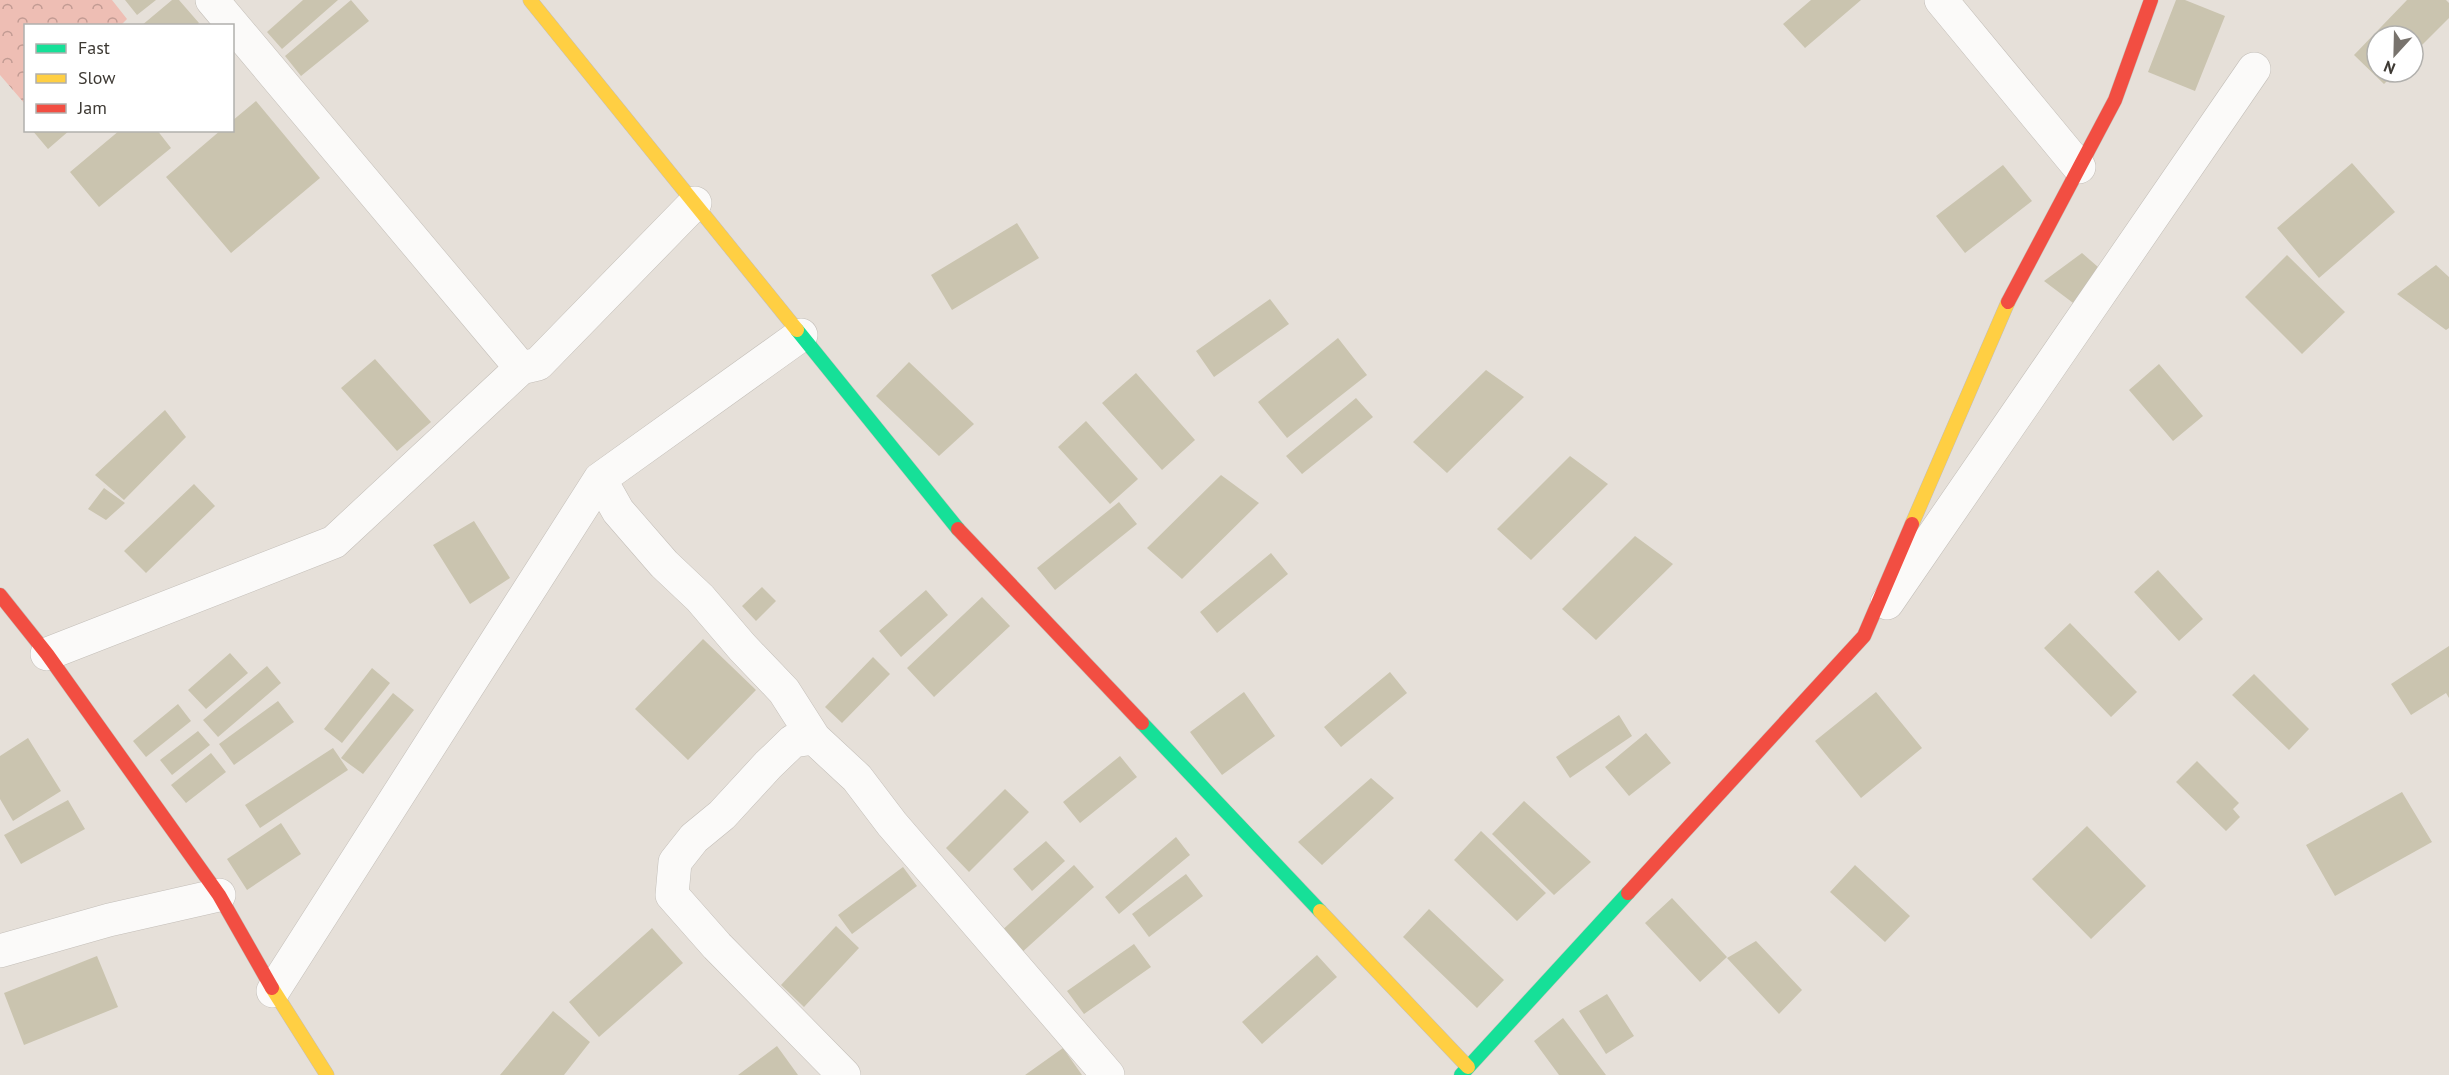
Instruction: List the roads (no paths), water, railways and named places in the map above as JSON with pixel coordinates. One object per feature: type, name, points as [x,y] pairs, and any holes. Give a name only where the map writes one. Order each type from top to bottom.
[{"type":"street","points":[[213,0],[233,24]]},
{"type":"street","points":[[530,0],[959,531],[1465,1071],[1864,636],[2254,69]]},
{"type":"street","points":[[1941,0],[2079,167]]},
{"type":"street","points":[[1864,636],[2009,299],[2115,100],[2151,0]]},
{"type":"street","points":[[234,25],[521,368]]},
{"type":"street","points":[[47,654],[334,542],[521,368],[538,364],[695,203]]},
{"type":"street","points":[[273,991],[600,479],[801,335]]},
{"type":"street","points":[[600,479],[618,512],[784,691],[814,738],[857,778],[892,824],[1108,1075]]},
{"type":"street","points":[[0,595],[47,654],[219,895],[273,991],[327,1075]]},
{"type":"street","points":[[814,738],[793,741],[722,815],[694,837],[675,862],[672,895],[717,946],[844,1075]]},
{"type":"street","points":[[0,951],[109,920],[219,895]]}]
